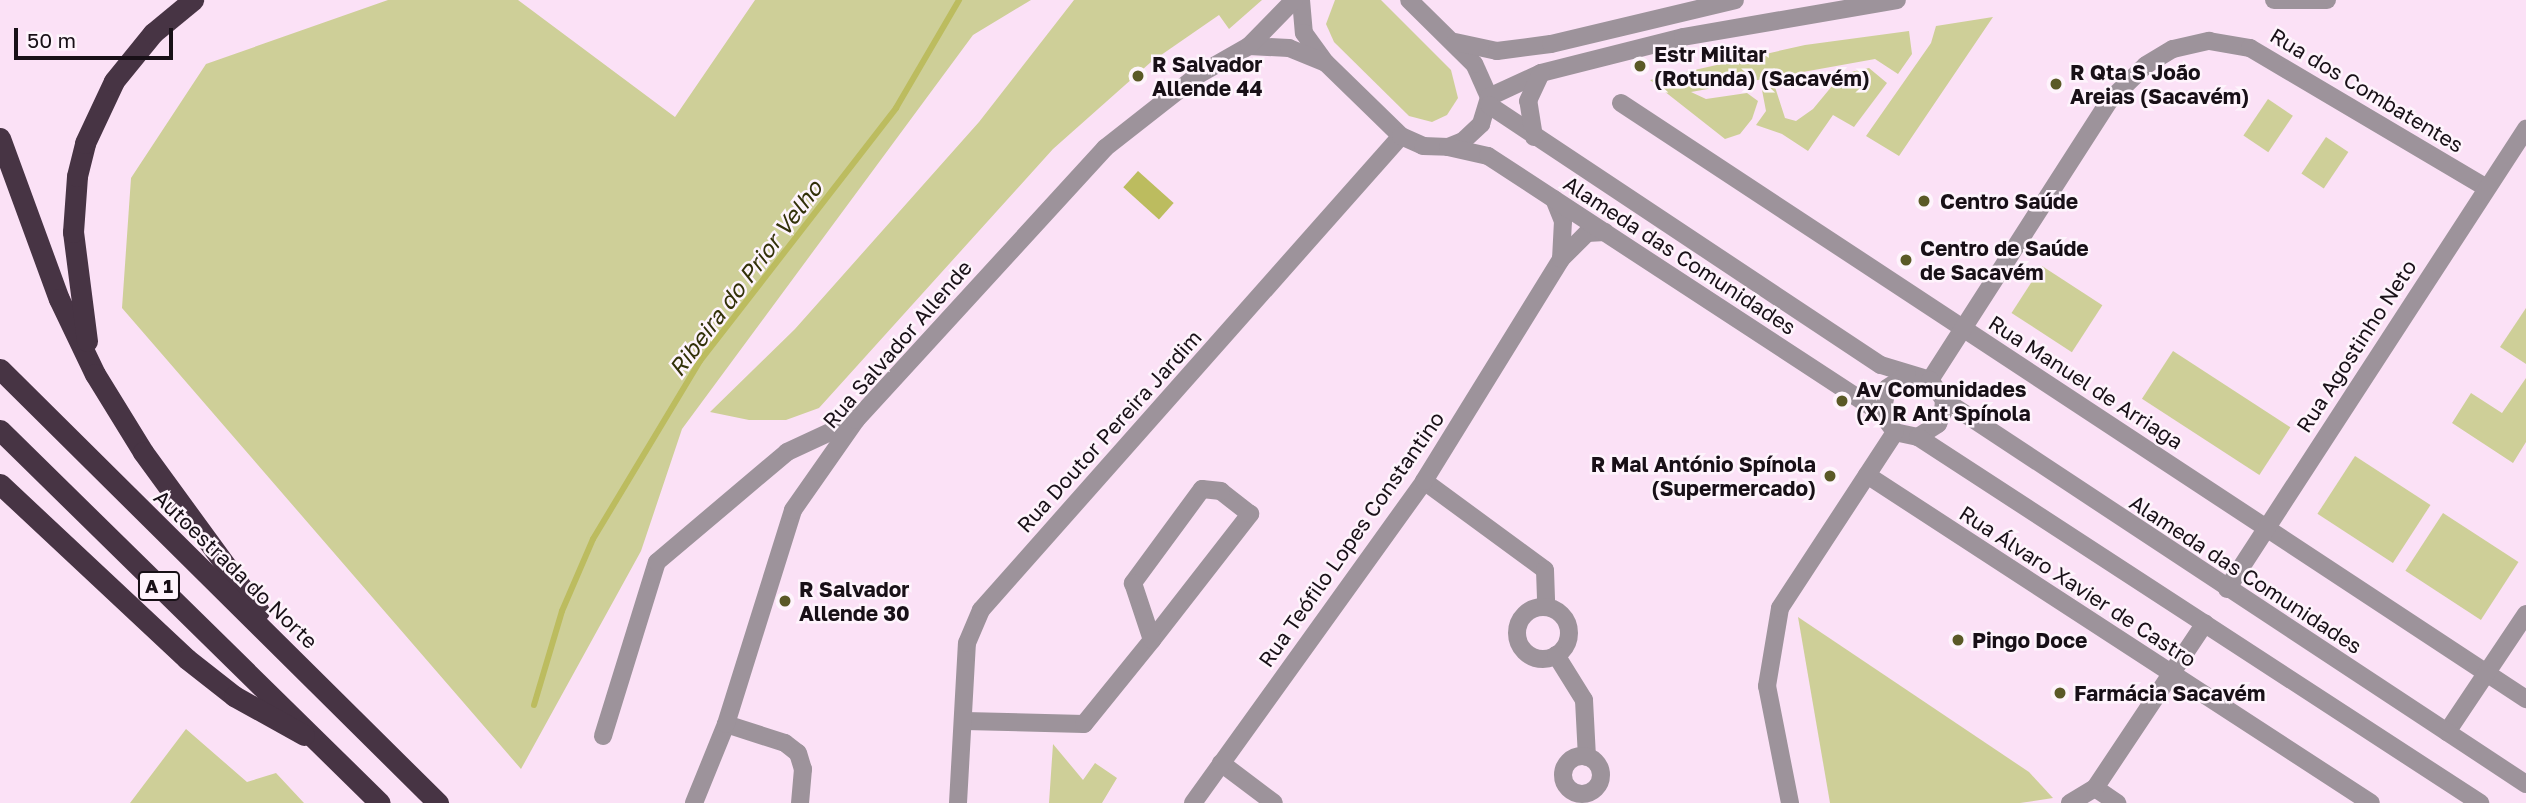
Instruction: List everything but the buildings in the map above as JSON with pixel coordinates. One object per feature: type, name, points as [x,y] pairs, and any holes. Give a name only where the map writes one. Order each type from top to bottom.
[{"type":"highway","points":[[94,374],[73,232],[77,176],[85,143],[96,113],[128,62],[153,33],[193,0]]},
{"type":"highway","points":[[0,138],[59,299],[94,374],[143,452],[295,661]]},
{"type":"highway","name":"Autoestrada do Norte","points":[[0,369],[438,803]]},
{"type":"highway","name":"A 1","points":[[0,430],[380,803]]},
{"type":"highway","points":[[0,484],[187,659],[234,696],[318,741]]},
{"type":"street","name":"Rua Salvador Allende","points":[[694,803],[726,724],[793,510],[856,420],[1105,148],[1198,75],[1249,46],[1294,0]]},
{"type":"street","points":[[1301,0],[1304,33],[1326,63],[1401,136]]},
{"type":"street","points":[[1409,0],[1474,64],[1489,101]]},
{"type":"street","points":[[1451,41],[1497,51],[1551,44],[1735,0]]},
{"type":"street","points":[[1448,147],[1475,132],[1489,101],[1542,73],[1683,37],[1896,0]]},
{"type":"street","points":[[2274,0],[2327,0]]},
{"type":"street","name":"Rua dos Combatentes","points":[[1930,380],[2110,100],[2146,65],[2173,49],[2209,41],[2250,48],[2487,188]]},
{"type":"street","points":[[1249,46],[1289,48],[1326,63]]},
{"type":"street","points":[[1534,137],[1528,101],[1542,73]]},
{"type":"street","name":"Alameda das Comunidades","points":[[1489,101],[1534,137],[1881,365],[1930,380],[1944,400],[2526,784]]},
{"type":"street","name":"Rua Manuel de Arriaga","points":[[1621,103],[2526,699]]},
{"type":"street","name":"Rua Agostinho Neto","points":[[2227,589],[2526,129]]},
{"type":"street","name":"Alameda das Comunidades","points":[[1401,136],[1423,146],[1448,147],[1489,156],[1882,414],[1895,432]]},
{"type":"street","name":"Rua Doutor Pereira Jardim","points":[[958,803],[965,721],[967,643],[981,610],[1401,136]]},
{"type":"street","name":"Rua Teófilo Lopes Constantino","points":[[1554,199],[1563,221],[1561,259]]},
{"type":"street","name":"Rua Teófilo Lopes Constantino","points":[[1193,803],[1424,481],[1561,259],[1587,233],[1605,232]]},
{"type":"street","points":[[1882,414],[1886,388],[1907,375]]},
{"type":"street","points":[[1918,437],[1938,424],[1944,400]]},
{"type":"street","points":[[603,736],[657,562],[787,452],[856,420]]},
{"type":"street","points":[[1790,803],[1767,686],[1780,608],[1895,432],[1918,437],[2480,803]]},
{"type":"street","name":"Rua Álvaro Xavier de Castro","points":[[1867,475],[2371,803]]},
{"type":"street","points":[[1424,481],[1545,570],[1546,607]]},
{"type":"street","points":[[965,721],[1084,724],[1152,640],[1250,514],[1220,491],[1202,489],[1133,583],[1152,640]]},
{"type":"street","points":[[1546,607],[1559,612],[1569,627],[1566,645],[1556,655],[1534,657],[1518,636],[1522,618],[1546,607]]},
{"type":"street","points":[[2447,732],[2526,614]]},
{"type":"street","points":[[2070,803],[2095,788],[2205,622]]},
{"type":"street","points":[[1556,655],[1584,700],[1587,757]]},
{"type":"street","points":[[726,724],[785,743],[798,752],[803,769],[800,803]]},
{"type":"street","points":[[1221,763],[1274,803]]},
{"type":"street","points":[[2095,788],[2117,803]]},
{"type":"green space","points":[[388,0],[518,0],[675,117],[755,0],[1031,0],[973,35],[682,429],[641,551],[521,769],[122,308],[131,178],[206,64]]},
{"type":"green space","points":[[1074,0],[1262,0],[1229,29],[1219,15],[1151,62],[1053,149],[819,408],[786,420],[749,420],[710,412],[795,329],[979,122]]},
{"type":"green space","points":[[1335,0],[1381,0],[1451,70],[1458,98],[1447,115],[1432,122],[1409,116],[1334,42],[1326,24]]},
{"type":"green space","points":[[1993,17],[1899,156],[1866,136],[1931,43],[1936,26]]},
{"type":"green space","points":[[1909,31],[1912,54],[1898,74],[1875,59],[1691,92],[1706,99],[1747,93],[1758,101],[1752,119],[1740,134],[1725,139],[1650,80],[1805,45]]},
{"type":"green space","points":[[1869,68],[1887,83],[1854,127],[1833,115],[1808,151],[1782,134],[1756,125],[1766,111],[1762,90],[1775,87],[1785,118],[1796,121],[1813,109],[1842,74]]},
{"type":"green space","points":[[2268,99],[2293,116],[2268,152],[2243,135]]},
{"type":"green space","points":[[2326,137],[2348,152],[2324,189],[2301,173]]},
{"type":"green space","points":[[2042,266],[2102,305],[2072,352],[2012,313]]},
{"type":"green space","points":[[2526,308],[2526,364],[2500,347]]},
{"type":"green space","points":[[2173,351],[2290,427],[2259,475],[2142,399]]},
{"type":"green space","points":[[2526,378],[2526,442],[2513,463],[2452,423],[2471,393],[2502,413]]},
{"type":"green space","points":[[2355,456],[2430,505],[2393,563],[2317,514]]},
{"type":"green space","points":[[2443,513],[2518,562],[2481,620],[2405,571]]},
{"type":"green space","points":[[1798,617],[2029,772],[2053,798],[2020,803],[1830,803]]},
{"type":"green space","points":[[186,729],[247,782],[276,773],[304,803],[130,803]]},
{"type":"green space","points":[[1053,744],[1083,780],[1095,763],[1117,778],[1102,803],[1049,803]]},
{"type":"shaded area","points":[[1138,171],[1174,203],[1159,219],[1123,187]]},
{"type":"waterway","name":"Ribeira do Prior Velho","points":[[534,705],[562,611],[593,539],[700,361],[896,108],[959,0]]},
{"type":"place","name":"Estr Militar (Rotunda) (Sacavém)","points":[[1640,66]]},
{"type":"place","name":"R Salvador Allende 44","points":[[1138,76]]},
{"type":"place","name":"R Qta S João Areias (Sacavém)","points":[[2056,84]]},
{"type":"place","name":"Centro Saúde","points":[[1924,201]]},
{"type":"place","name":"Centro de Saúde de Sacavém","points":[[1906,260]]},
{"type":"place","name":"Av Comunidades (X) R Ant Spínola","points":[[1842,401]]},
{"type":"place","name":"R Mal António Spínola (Supermercado)","points":[[1830,476]]},
{"type":"place","name":"R Salvador Allende 30","points":[[785,601]]},
{"type":"place","name":"Pingo Doce","points":[[1958,640]]},
{"type":"place","name":"Farmácia Sacavém","points":[[2060,693]]}]
